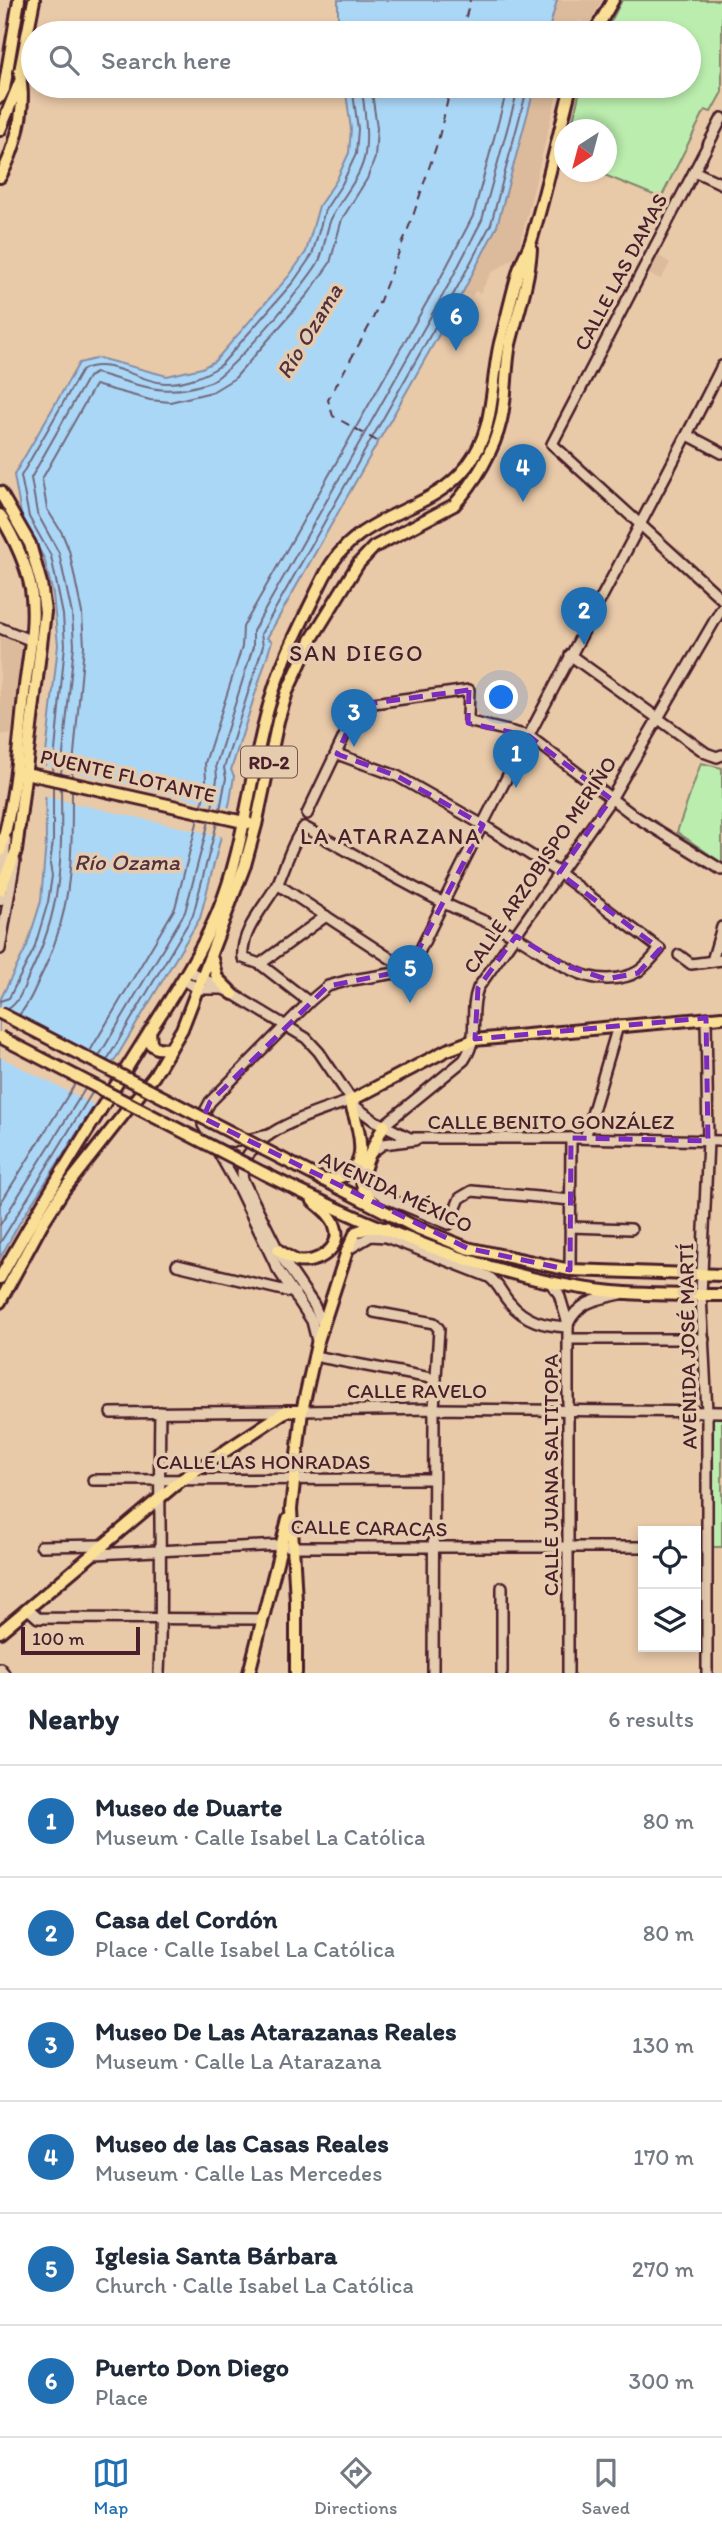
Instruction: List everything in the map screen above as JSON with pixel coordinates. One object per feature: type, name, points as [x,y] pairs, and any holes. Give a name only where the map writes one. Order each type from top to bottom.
[{"type":"main road","points":[[1,92],[19,0]]},
{"type":"main road","points":[[30,21],[34,0]]},
{"type":"main road","points":[[601,21],[613,0]]},
{"type":"main road","points":[[0,130],[21,79],[21,66]]},
{"type":"main road","points":[[0,177],[4,163],[14,147],[22,98]]},
{"type":"main road","name":"RD-2","points":[[0,1278],[38,1210],[186,976],[217,914],[238,857],[238,821],[271,696],[290,646],[327,571],[338,554],[369,527],[440,492],[452,482],[471,461],[484,436],[492,408],[499,348],[519,267],[531,242],[568,98]]},
{"type":"main road","name":"RD-2","points":[[0,1302],[63,1191],[131,1108],[182,1029],[246,865],[286,692],[311,640],[358,564],[374,547],[454,505],[464,495],[487,457],[502,419],[509,355],[530,270],[531,242]]},
{"type":"main road","points":[[0,492],[30,544],[41,583],[45,612],[20,772],[0,851]]},
{"type":"main road","points":[[0,515],[10,530],[27,570],[33,612],[16,850],[1,888]]},
{"type":"main road","name":"PUENTE FLOTANTE","points":[[20,772],[257,825]]},
{"type":"main road","points":[[214,948],[212,961],[217,978],[229,992]]},
{"type":"main road","name":"AVENIDA MÉXICO","points":[[0,1013],[415,1227],[467,1248],[570,1270],[722,1275]]},
{"type":"main road","points":[[322,1180],[345,1177],[352,1172],[359,1159],[358,1129],[350,1101],[447,1050],[474,1040],[722,1017]]},
{"type":"main road","points":[[150,1031],[151,1044],[170,1049]]},
{"type":"main road","name":"AVENIDA MÉXICO","points":[[0,1037],[302,1193],[470,1261],[550,1282],[625,1293],[722,1295]]},
{"type":"main road","points":[[378,1208],[362,1183],[371,1153],[384,1125]]},
{"type":"main road","points":[[278,1250],[295,1261],[308,1262],[325,1255],[335,1242],[335,1225],[327,1212],[302,1193]]},
{"type":"main road","name":"AVENIDA MÉXICO","points":[[291,1509],[292,1480],[302,1411],[317,1344],[347,1251],[356,1232],[368,1228],[386,1228]]},
{"type":"main road","points":[[0,1632],[181,1480],[286,1411]]},
{"type":"main road","name":"CALLE RAVELO","points":[[286,1411],[302,1411]]},
{"type":"main road","points":[[249,1673],[291,1509]]},
{"type":"main road","points":[[291,1509],[296,1673]]},
{"type":"street","name":"CALLE LAS DAMAS","points":[[640,526],[552,444],[722,118]]},
{"type":"street","points":[[694,172],[722,184]]},
{"type":"street","points":[[317,1344],[312,1321],[277,1268],[233,1177],[203,1125],[203,1115],[210,1102],[328,986],[408,970],[413,965],[570,655],[722,366]]},
{"type":"street","points":[[688,435],[722,453]]},
{"type":"street","points":[[640,526],[722,599]]},
{"type":"street","name":"CALLE ARZOBISPO MERIÑO","points":[[474,1040],[473,1000],[478,988],[611,799],[722,608]]},
{"type":"street","points":[[0,628],[30,640]]},
{"type":"street","points":[[570,655],[706,753],[717,757],[722,755]]},
{"type":"street","points":[[307,814],[359,705],[469,690],[468,718],[471,722],[529,736],[611,799],[722,870]]},
{"type":"street","points":[[309,1002],[260,964],[243,958],[243,947],[252,924],[277,884],[304,827],[586,975],[606,979],[638,973],[660,949],[559,873],[483,825],[397,776],[337,754]]},
{"type":"street","points":[[0,900],[7,827]]},
{"type":"street","points":[[0,949],[16,850]]},
{"type":"street","points":[[277,884],[408,970]]},
{"type":"street","points":[[260,964],[326,916]]},
{"type":"street","points":[[712,961],[722,927]]},
{"type":"street","points":[[679,955],[691,964],[722,960]]},
{"type":"street","points":[[186,976],[203,977],[306,1038],[350,1101],[300,1119],[269,1135],[249,1151],[241,1170],[243,1180],[278,1250],[314,1305],[323,1325]]},
{"type":"street","points":[[186,976],[198,989],[229,992]]},
{"type":"street","name":"AVENIDA JOSÉ MARTÍ","points":[[706,1018],[708,1141],[701,1275],[707,1412],[701,1547],[706,1673]]},
{"type":"street","points":[[585,1138],[618,1026]]},
{"type":"street","points":[[384,1125],[464,1060],[474,1040]]},
{"type":"street","name":"CALLE BENITO GONZÁLEZ","points":[[350,1101],[384,1125],[420,1140],[585,1138],[722,1141]]},
{"type":"street","points":[[203,1125],[215,1138],[234,1142],[269,1135]]},
{"type":"street","points":[[570,1270],[571,1138]]},
{"type":"street","points":[[371,1153],[383,1144],[420,1140]]},
{"type":"street","points":[[365,1173],[374,1190],[384,1197],[449,1224],[460,1198],[471,1191],[570,1200]]},
{"type":"street","points":[[570,1227],[631,1229]]},
{"type":"street","points":[[347,1251],[371,1236],[386,1237],[489,1277],[525,1317],[539,1324],[568,1326],[580,1306],[591,1300],[625,1293]]},
{"type":"street","points":[[177,1265],[306,1294]]},
{"type":"street","name":"CALLE JUANA SALTITOPA","points":[[550,1282],[559,1294],[569,1339],[568,1673]]},
{"type":"street","points":[[374,1312],[434,1322],[437,1326],[432,1673]]},
{"type":"street","points":[[569,1339],[704,1339]]},
{"type":"street","points":[[314,1356],[436,1379]]},
{"type":"street","name":"CALLE RAVELO","points":[[302,1411],[434,1409],[722,1412]]},
{"type":"street","name":"CALLE RAVELO","points":[[111,1412],[286,1411]]},
{"type":"street","points":[[159,1673],[162,1618],[160,1412]]},
{"type":"street","name":"CALLE LAS HONRADAS","points":[[93,1480],[433,1479]]},
{"type":"street","points":[[40,1546],[104,1545]]},
{"type":"street","name":"CALLE CARACAS","points":[[94,1554],[281,1545],[638,1547]]},
{"type":"street","points":[[502,1587],[502,1673]]},
{"type":"street","points":[[28,1609],[38,1618],[263,1619]]},
{"type":"street","points":[[0,1668],[4,1673]]},
{"type":"highlighted area","points":[[469,690],[468,723],[529,736],[611,799],[559,873],[660,949],[638,973],[606,979],[564,965],[516,936],[478,988],[475,1039],[706,1018],[708,1141],[571,1138],[570,1270],[467,1248],[203,1118],[210,1102],[328,986],[408,970],[483,825],[397,776],[337,754],[359,705]]},
{"type":"shaded area","points":[[557,0],[602,0],[591,21],[551,21]]},
{"type":"shaded area","points":[[532,98],[556,98],[517,256],[491,273],[480,293],[475,291],[472,296],[463,292],[497,226]]},
{"type":"shaded area","points":[[657,255],[670,263],[661,279],[647,274]]},
{"type":"shaded area","points":[[0,637],[23,644],[11,735],[0,734]]},
{"type":"green space","points":[[622,0],[722,0],[722,92],[711,112],[705,110],[661,198],[617,180],[617,119],[573,119],[578,98],[701,98],[701,21],[611,21]]},
{"type":"green space","points":[[701,763],[722,768],[722,863],[677,832]]},
{"type":"green space","points":[[707,1412],[722,1412],[722,1547],[706,1547]]},
{"type":"water","points":[[338,0],[557,0],[551,21],[338,21]]},
{"type":"water","name":"Río Ozama","points":[[347,98],[532,98],[497,226],[463,292],[267,638],[272,641],[231,770],[234,776],[230,801],[200,918],[113,1063],[94,1106],[0,1258],[0,1000],[27,946],[41,901],[46,841],[45,763],[58,645],[53,594],[44,558],[22,520],[14,475],[79,363],[99,358],[167,376],[202,368],[215,361],[289,276],[306,252],[319,206],[336,181],[349,153],[351,129]]},
{"type":"pier","points":[[42,765],[231,808],[224,837],[42,796]]},
{"type":"pier","points":[[0,1006],[116,1066],[98,1107],[0,1057]]},
{"type":"ferry route","points":[[465,21],[470,0]]},
{"type":"ferry route","points":[[377,441],[333,416],[328,400],[372,321],[413,216],[438,141],[448,98]]},
{"type":"place","name":"Puerto Don Diego","points":[[456,351]]},
{"type":"place","name":"Museo de las Casas Reales","points":[[523,502]]},
{"type":"place","name":"Casa del Cordón","points":[[584,645]]},
{"type":"place","name":"Museo De Las Atarazanas Reales","points":[[354,747]]},
{"type":"place","name":"Museo de Duarte","points":[[516,788]]},
{"type":"place","name":"Iglesia Santa Bárbara","points":[[410,1003]]},
{"type":"district","name":"SAN DIEGO","points":[[357,653]]},
{"type":"district","name":"LA ATARAZANA","points":[[391,836]]}]
